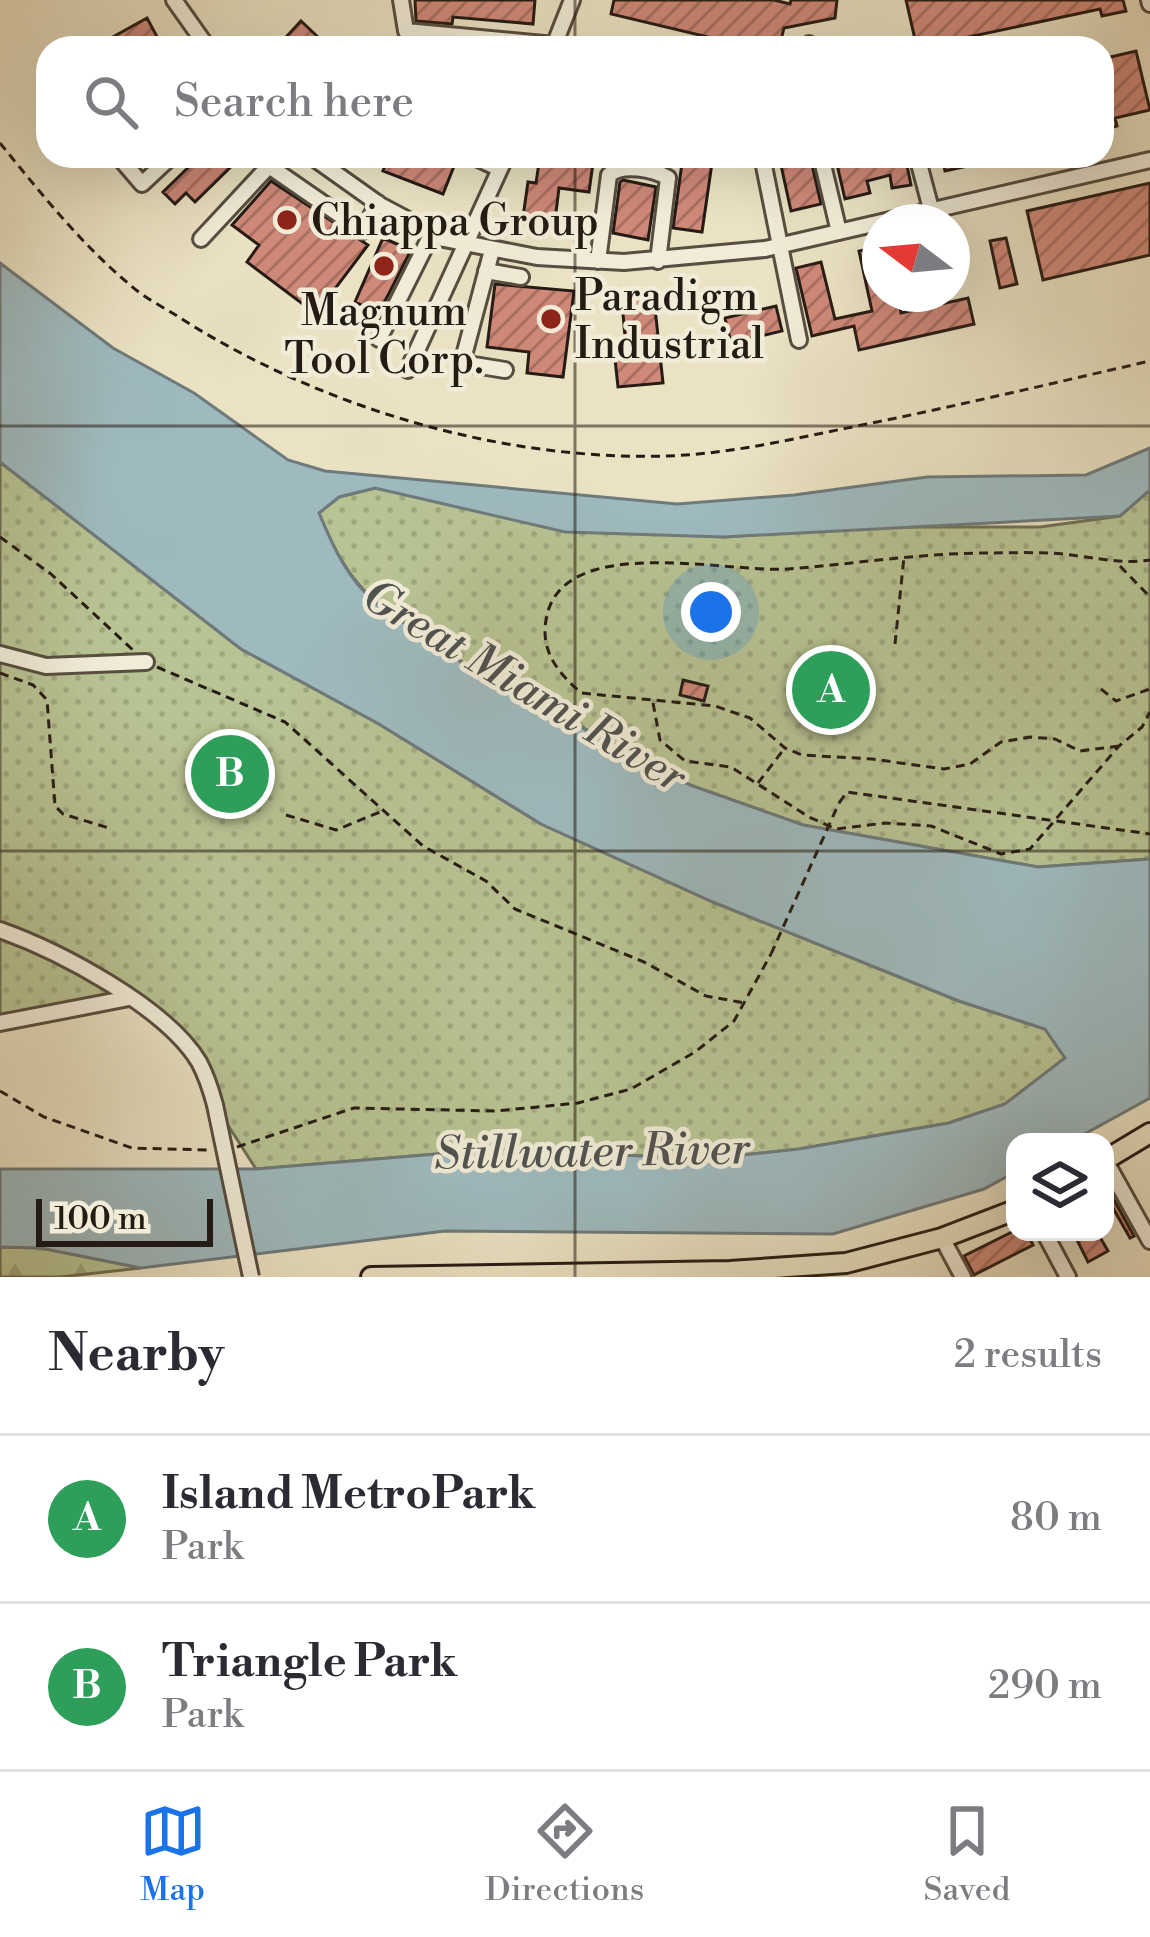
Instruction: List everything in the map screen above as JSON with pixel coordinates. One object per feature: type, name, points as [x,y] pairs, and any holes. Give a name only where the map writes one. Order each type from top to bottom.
[{"type":"main road","points":[[1114,1155],[1150,1133]]},
{"type":"main road","points":[[371,1277],[863,1269],[1006,1214]]},
{"type":"street","points":[[173,0],[199,36]]},
{"type":"street","points":[[401,0],[406,31],[480,36]]},
{"type":"street","points":[[557,36],[572,0]]},
{"type":"street","points":[[1114,168],[1150,160]]},
{"type":"street","points":[[128,168],[142,184],[159,168]]},
{"type":"street","points":[[201,239],[267,168]]},
{"type":"street","points":[[282,168],[363,231],[378,203]]},
{"type":"street","points":[[328,168],[432,233],[491,250],[598,261],[658,260],[780,245],[862,226]]},
{"type":"street","points":[[408,370],[500,168]]},
{"type":"street","points":[[598,261],[609,175],[623,168],[668,178],[658,260]]},
{"type":"street","points":[[764,168],[800,340]]},
{"type":"street","points":[[823,168],[839,232]]},
{"type":"street","points":[[920,168],[930,204]]},
{"type":"street","points":[[949,204],[1114,168]]},
{"type":"street","points":[[380,339],[432,233]]},
{"type":"street","points":[[491,250],[461,363],[505,370]]},
{"type":"street","points":[[486,272],[521,278]]},
{"type":"street","points":[[0,654],[46,666],[146,662]]},
{"type":"street","points":[[0,930],[72,961],[160,1019],[191,1050],[215,1105],[251,1277]]},
{"type":"street","points":[[0,1024],[129,998]]},
{"type":"street","points":[[1114,1176],[1150,1241]]},
{"type":"street","points":[[943,1238],[963,1277]]},
{"type":"street","points":[[1049,1241],[1068,1277]]},
{"type":"path","points":[[0,142],[36,188],[129,285],[213,339],[357,402],[446,430],[558,452],[667,456],[743,449],[944,410],[1150,361]]},
{"type":"path","points":[[0,537],[51,574],[146,662],[285,722],[423,846],[486,881],[515,909],[644,962],[706,996],[746,1003]]},
{"type":"path","points":[[895,644],[904,555]]},
{"type":"path","points":[[1119,746],[1080,751],[1030,736],[1000,742],[970,764],[944,769],[802,755],[785,748],[750,718],[715,706],[580,693],[548,656],[543,631],[560,587],[585,572],[615,564],[785,569],[904,555],[1076,555],[1118,565],[1150,560]]},
{"type":"path","points":[[1118,565],[1150,596]]},
{"type":"path","points":[[0,674],[33,685],[47,700],[55,806],[63,814],[109,828]]},
{"type":"path","points":[[1101,689],[1116,701],[1150,689]]},
{"type":"path","points":[[653,703],[660,740],[686,760],[731,767],[782,802],[836,829],[885,823],[931,826],[1001,854],[1030,849],[1119,746],[1142,727],[1150,712]]},
{"type":"path","points":[[1142,727],[1150,733]]},
{"type":"path","points":[[758,783],[785,748]]},
{"type":"path","points":[[233,1148],[354,1108],[496,1111],[614,1095],[649,1081],[734,1021],[848,792],[1150,834]]},
{"type":"path","points":[[286,815],[336,830],[384,810]]},
{"type":"path","points":[[0,1091],[44,1117],[132,1148],[212,1149]]},
{"type":"green space","points":[[0,462],[241,649],[379,724],[541,824],[713,902],[959,1001],[1045,1029],[1065,1058],[1005,1104],[949,1123],[799,1149],[733,1156],[641,1156],[497,1149],[256,1169],[215,1105],[200,1064],[129,998],[0,1023]]},
{"type":"green space","points":[[375,488],[464,505],[723,537],[879,527],[1040,527],[1120,516],[1150,490],[1150,859],[1038,867],[803,825],[690,785],[464,664],[386,611],[342,561],[319,513],[339,497]]},
{"type":"green space","points":[[0,1247],[41,1248],[141,1268],[60,1277],[0,1277]]},
{"type":"water","points":[[0,263],[113,348],[194,393],[288,460],[325,471],[677,504],[794,495],[927,477],[1086,475],[1150,448],[1150,490],[1120,516],[723,537],[565,532],[375,488],[339,497],[319,513],[349,573],[386,611],[464,665],[690,785],[803,825],[1038,867],[1150,859],[1150,1098],[1086,1133],[1006,1133],[1006,1177],[984,1189],[833,1234],[445,1231],[141,1268],[41,1248],[0,1247],[0,1169],[256,1169],[497,1149],[733,1156],[949,1123],[1005,1104],[1065,1058],[1045,1029],[959,1001],[713,902],[541,824],[379,724],[241,649],[0,462]]},
{"type":"building","points":[[415,0],[535,0],[533,24],[453,17],[452,24],[416,21]]},
{"type":"building","points":[[614,0],[774,0],[790,4],[791,0],[837,0],[835,18],[784,28],[782,36],[704,36],[611,14]]},
{"type":"building","points":[[906,0],[1123,0],[1126,11],[1102,16],[1100,9],[973,36],[914,36]]},
{"type":"building","points":[[147,18],[157,36],[115,36]]},
{"type":"building","points":[[301,21],[317,36],[287,36]]},
{"type":"building","points":[[1136,51],[1150,110],[1115,118],[1114,127],[1114,56]]},
{"type":"building","points":[[188,168],[230,168],[195,202],[186,193],[175,204],[163,192]]},
{"type":"building","points":[[384,168],[453,168],[443,194]]},
{"type":"building","points":[[538,168],[592,168],[589,192],[559,188],[554,228],[522,224],[528,182],[536,183]]},
{"type":"building","points":[[681,168],[711,168],[702,232],[673,228]]},
{"type":"building","points":[[782,168],[813,168],[821,204],[791,211]]},
{"type":"building","points":[[838,168],[907,168],[911,185],[892,188],[890,175],[867,181],[870,193],[845,199]]},
{"type":"building","points":[[623,180],[656,187],[648,240],[613,233]]},
{"type":"building","points":[[271,181],[368,245],[316,314],[247,262],[259,245],[232,225]]},
{"type":"building","points":[[1150,183],[1150,255],[1043,280],[1027,211]]},
{"type":"building","points":[[383,238],[411,250],[379,313],[355,302]]},
{"type":"building","points":[[1006,238],[1017,284],[1000,288],[990,241]]},
{"type":"building","points":[[821,262],[835,319],[867,312],[970,312],[970,307],[974,324],[859,350],[854,326],[812,336],[796,268]]},
{"type":"building","points":[[495,284],[574,291],[563,377],[527,373],[529,352],[487,347]]},
{"type":"building","points":[[653,289],[663,383],[618,387],[615,359],[627,358],[621,292]]},
{"type":"building","points":[[776,306],[782,331],[731,343],[725,318]]},
{"type":"building","points":[[683,680],[708,686],[704,701],[680,695]]},
{"type":"building","points":[[1114,1200],[1134,1236],[1130,1238],[1114,1210]]},
{"type":"building","points":[[1006,1235],[1006,1241],[1031,1241],[1033,1245],[974,1275],[964,1256]]},
{"type":"building","points":[[1078,1241],[1102,1241],[1108,1251],[1088,1262]]},
{"type":"place","name":"Chiappa Group","points":[[287,220]]},
{"type":"place","name":"Magnum Tool Corp.","points":[[384,266]]},
{"type":"place","name":"Paradigm Industrial","points":[[551,319]]},
{"type":"place","name":"Island MetroPark","points":[[831,690]]},
{"type":"place","name":"Triangle Park","points":[[230,774]]},
{"type":"water label","name":"Great Miami River","points":[[525,685]]},
{"type":"water label","name":"Stillwater River","points":[[592,1150]]}]
